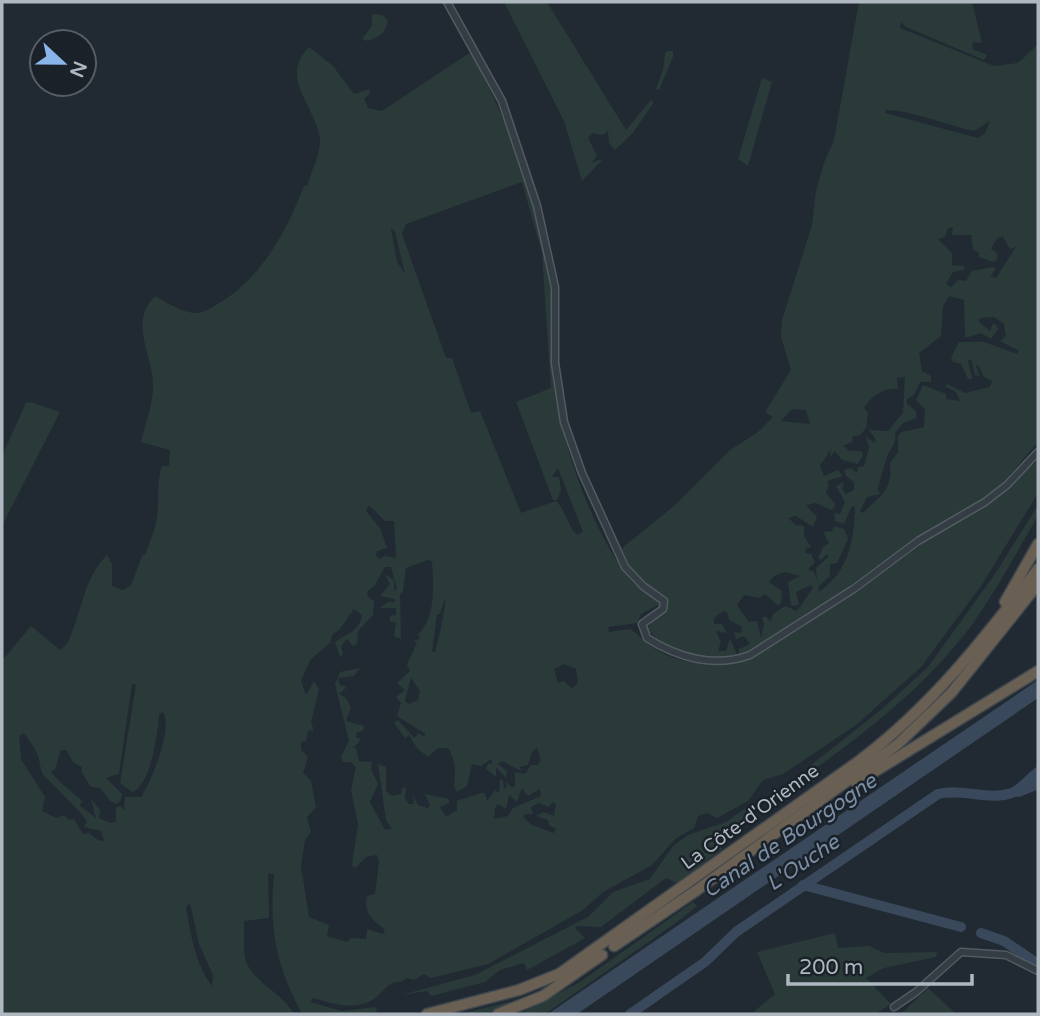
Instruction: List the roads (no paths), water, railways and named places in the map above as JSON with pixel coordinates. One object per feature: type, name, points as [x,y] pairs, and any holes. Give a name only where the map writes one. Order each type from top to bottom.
[{"type":"highway","points":[[979,645],[1038,544]]},
{"type":"highway","name":"La Côte-d'Orienne","points":[[427,1014],[534,985],[592,954],[890,738],[943,688],[1038,569]]},
{"type":"highway","name":"La Côte-d'Orienne","points":[[449,1014],[552,984],[610,949],[869,766],[927,718],[968,674],[1038,584]]},
{"type":"highway","points":[[794,820],[1038,671]]},
{"type":"highway","points":[[498,1014],[543,996],[610,949]]},
{"type":"street","points":[[447,2],[502,100],[537,206],[555,287],[555,363],[564,422],[582,473],[625,567],[643,586],[664,601],[663,609],[645,620],[642,627],[647,638],[657,645],[693,658],[718,662],[750,654],[844,595],[918,541],[978,507],[1007,485],[1038,452]]},
{"type":"street","points":[[894,1007],[927,983],[961,952],[1006,955],[1038,971]]},
{"type":"water","points":[[1038,680],[1038,698],[577,1014],[548,1014]]},
{"type":"waterway","name":"L'Ouche","points":[[630,1014],[705,962],[736,932],[938,794],[957,792],[1003,795],[1022,787],[1038,772]]},
{"type":"waterway","name":"L'Ouche","points":[[1018,792],[1038,784]]},
{"type":"waterway","points":[[803,885],[961,927]]},
{"type":"waterway","points":[[981,933],[1004,941],[1038,964]]},
{"type":"water label","name":"Canal de Bourgogne","points":[[790,836]]}]
